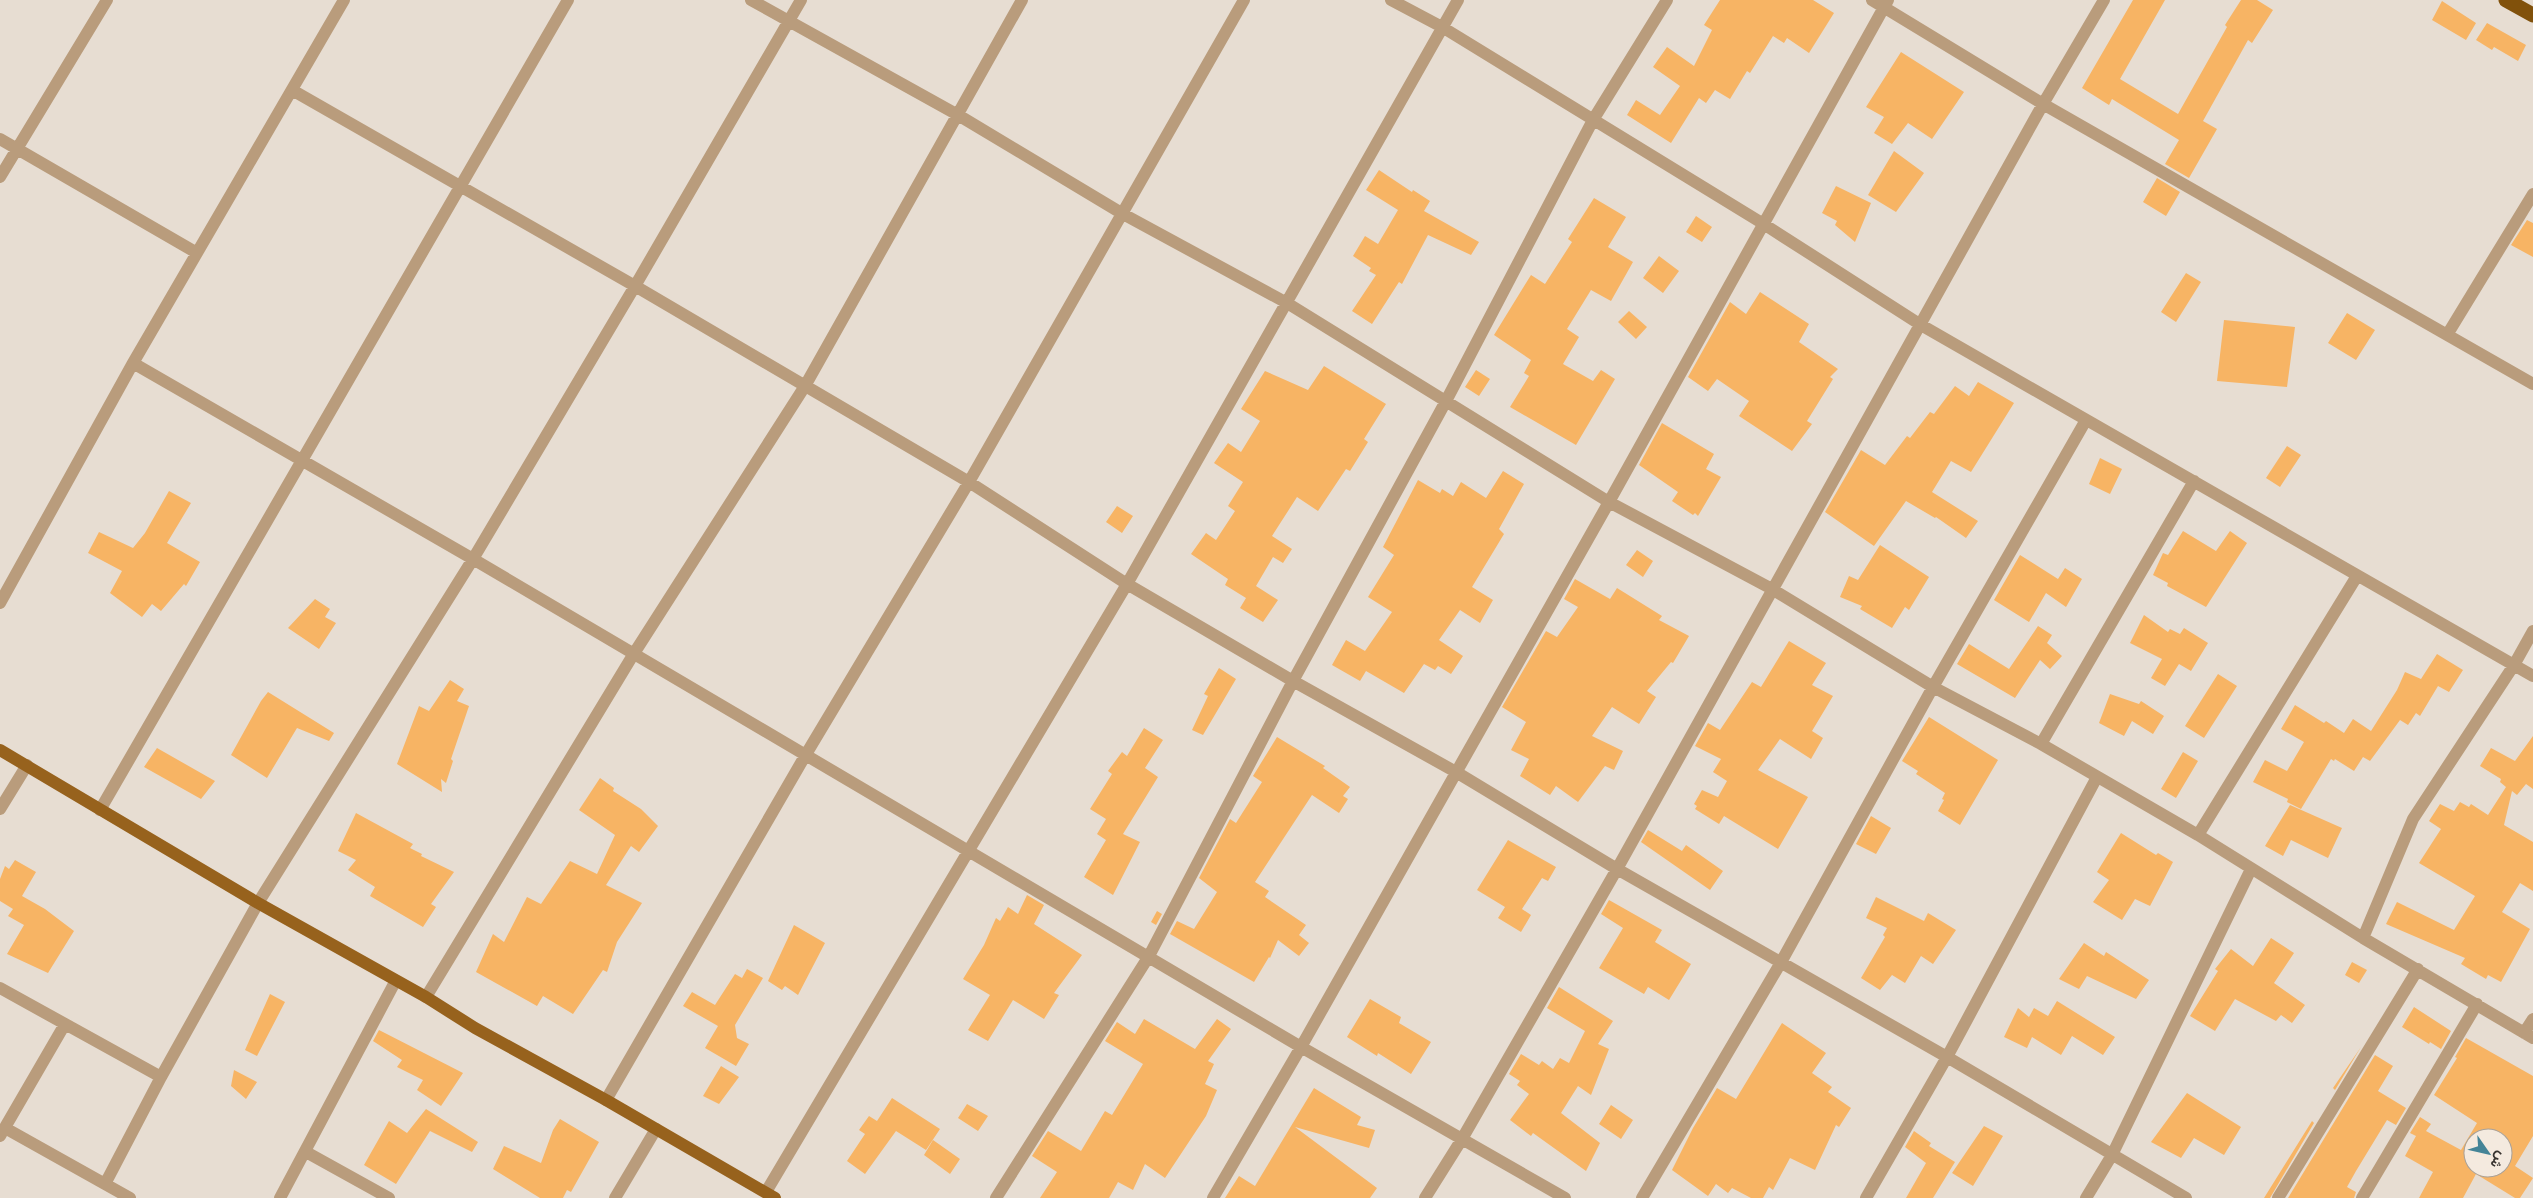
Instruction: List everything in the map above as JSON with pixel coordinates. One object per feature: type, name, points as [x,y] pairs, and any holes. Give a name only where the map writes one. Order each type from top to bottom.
[{"type":"highway","points":[[2506,0],[2533,15]]},
{"type":"main road","points":[[0,750],[258,903],[395,982],[426,997],[475,1028],[606,1100],[770,1195]]},
{"type":"street","points":[[0,177],[107,0]]},
{"type":"street","points":[[0,603],[133,363],[344,0]]},
{"type":"street","points":[[100,810],[568,0]]},
{"type":"street","points":[[751,0],[958,115],[1123,214],[1287,303],[1609,502],[1772,589],[1933,687],[2041,744],[2198,836],[2363,938],[2529,1036],[2533,1019]]},
{"type":"street","points":[[106,1184],[161,1077],[258,903],[473,559],[635,286],[801,0]]},
{"type":"street","points":[[426,997],[633,655],[805,386],[1022,0]]},
{"type":"street","points":[[606,1100],[805,756],[969,482],[1244,0]]},
{"type":"street","points":[[1391,0],[1442,27],[1762,224],[1921,325],[2533,676]]},
{"type":"street","points":[[770,1195],[968,851],[1127,584],[1458,0]]},
{"type":"street","points":[[996,1198],[1149,956],[1293,681],[1446,402],[1593,120],[1667,0]]},
{"type":"street","points":[[1872,0],[1886,3],[2044,104],[2533,384]]},
{"type":"street","points":[[1425,1198],[1462,1139],[1617,869],[1772,589],[2104,0]]},
{"type":"street","points":[[1213,1198],[1301,1047],[1609,502],[1886,3]]},
{"type":"street","points":[[292,90],[635,286],[969,482],[1127,584],[1293,681],[1456,772],[1617,869],[1780,964],[1947,1057],[2186,1198]]},
{"type":"street","points":[[0,139],[197,253]]},
{"type":"street","points":[[2447,335],[2533,194]]},
{"type":"street","points":[[133,363],[473,559],[1301,1047],[1564,1198]]},
{"type":"street","points":[[1642,1198],[1780,964],[1933,687],[2086,420]]},
{"type":"street","points":[[2041,744],[2194,481]]},
{"type":"street","points":[[2198,836],[2357,576]]},
{"type":"street","points":[[2363,938],[2413,819],[2514,665],[2533,631]]},
{"type":"street","points":[[0,810],[27,765]]},
{"type":"street","points":[[1866,1198],[1947,1057],[2097,777]]},
{"type":"street","points":[[2086,1198],[2112,1155],[2251,869]]},
{"type":"street","points":[[2278,1198],[2418,969]]},
{"type":"street","points":[[280,1198],[395,982]]},
{"type":"street","points":[[0,988],[161,1077]]},
{"type":"street","points":[[2362,1198],[2477,1004]]},
{"type":"street","points":[[65,1024],[2,1132],[130,1198]]},
{"type":"street","points":[[615,1198],[656,1129]]},
{"type":"street","points":[[306,1152],[389,1198]]},
{"type":"building","points":[[1720,0],[1813,0],[1834,13],[1809,53],[1787,38],[1784,43],[1773,36],[1750,73],[1747,71],[1730,99],[1715,90],[1706,103],[1699,98],[1671,143],[1627,115],[1636,100],[1660,115],[1680,86],[1653,67],[1667,47],[1694,66],[1712,30],[1704,25]]},
{"type":"building","points":[[2133,0],[2165,0],[2120,79],[2178,114],[2227,27],[2225,25],[2241,0],[2257,0],[2273,10],[2252,43],[2248,40],[2203,121],[2217,129],[2189,178],[2165,164],[2179,140],[2112,99],[2109,105],[2082,88]]},
{"type":"building","points":[[2442,1],[2476,23],[2466,40],[2432,20]]},
{"type":"building","points":[[2487,23],[2526,45],[2518,61],[2494,47],[2492,50],[2476,40]]},
{"type":"building","points":[[1901,52],[1964,92],[1932,139],[1908,123],[1892,144],[1874,133],[1884,117],[1866,107]]},
{"type":"building","points":[[1894,151],[1924,173],[1896,212],[1868,195]]},
{"type":"building","points":[[1379,170],[1412,192],[1413,190],[1430,201],[1424,211],[1479,242],[1471,255],[1428,235],[1402,284],[1399,282],[1372,324],[1352,311],[1376,275],[1369,271],[1371,268],[1353,256],[1365,236],[1378,244],[1398,210],[1366,190]]},
{"type":"building","points":[[2157,178],[2180,192],[2166,216],[2143,202]]},
{"type":"building","points":[[1836,186],[1871,203],[1855,242],[1835,225],[1837,221],[1822,213]]},
{"type":"building","points":[[1594,198],[1626,217],[1608,247],[1633,262],[1611,301],[1591,290],[1567,329],[1579,337],[1563,364],[1593,381],[1601,370],[1615,379],[1576,445],[1510,407],[1529,376],[1524,373],[1531,360],[1494,335],[1531,275],[1545,284],[1572,242],[1568,239]]},
{"type":"building","points":[[1696,216],[1712,227],[1702,242],[1686,232]]},
{"type":"building","points":[[2527,220],[2533,223],[2533,257],[2511,245]]},
{"type":"building","points":[[1659,256],[1679,271],[1663,293],[1643,278]]},
{"type":"building","points":[[2186,273],[2201,282],[2176,322],[2161,312]]},
{"type":"building","points":[[1760,292],[1809,324],[1799,342],[1838,369],[1830,377],[1833,379],[1807,421],[1812,424],[1792,451],[1739,416],[1749,401],[1717,379],[1708,391],[1688,377],[1730,302],[1746,314]]},
{"type":"building","points":[[1629,311],[1647,327],[1636,339],[1618,322]]},
{"type":"building","points":[[2347,313],[2375,330],[2356,360],[2328,343]]},
{"type":"building","points":[[2224,320],[2295,327],[2287,387],[2217,381]]},
{"type":"building","points":[[1324,366],[1386,404],[1364,439],[1368,442],[1350,471],[1346,469],[1318,511],[1297,497],[1272,536],[1292,549],[1283,563],[1273,557],[1256,586],[1278,600],[1263,622],[1240,608],[1246,598],[1225,585],[1228,579],[1191,554],[1206,533],[1216,540],[1235,511],[1228,506],[1243,482],[1214,463],[1228,443],[1241,452],[1260,421],[1241,409],[1265,371],[1308,390]]},
{"type":"building","points":[[1476,370],[1490,379],[1479,396],[1465,387]]},
{"type":"building","points":[[1978,382],[2014,403],[1971,472],[1951,461],[1932,492],[1978,521],[1966,538],[1936,517],[1906,501],[1874,546],[1825,512],[1861,450],[1885,465],[1907,436],[1910,438],[1930,412],[1934,414],[1955,386],[1969,396]]},
{"type":"building","points":[[1662,423],[1714,454],[1706,469],[1721,477],[1698,516],[1695,513],[1693,515],[1672,501],[1678,492],[1639,465]]},
{"type":"building","points":[[2287,446],[2301,455],[2280,487],[2266,478]]},
{"type":"building","points":[[2100,458],[2122,469],[2110,494],[2089,484]]},
{"type":"building","points":[[1503,471],[1524,484],[1499,529],[1504,534],[1472,587],[1493,600],[1480,623],[1460,610],[1439,640],[1463,656],[1451,674],[1438,666],[1435,670],[1424,664],[1404,693],[1366,671],[1360,681],[1332,665],[1346,640],[1365,651],[1392,612],[1368,597],[1394,555],[1383,547],[1418,480],[1440,493],[1442,489],[1453,496],[1461,482],[1486,498]]},
{"type":"building","points":[[169,491],[191,503],[167,543],[200,562],[186,586],[184,584],[161,611],[152,604],[142,617],[110,593],[122,571],[88,553],[99,532],[133,548],[145,533]]},
{"type":"building","points":[[1117,506],[1133,516],[1122,533],[1106,522]]},
{"type":"building","points":[[2183,531],[2216,551],[2230,531],[2247,543],[2206,607],[2167,586],[2168,583],[2153,575],[2163,553],[2168,555]]},
{"type":"building","points":[[1880,545],[1929,577],[1909,610],[1905,607],[1892,628],[1860,609],[1862,606],[1840,597],[1849,576],[1858,580]]},
{"type":"building","points":[[1637,550],[1653,561],[1643,577],[1626,565]]},
{"type":"building","points":[[2020,555],[2058,579],[2065,568],[2082,579],[2066,607],[2046,593],[2029,622],[1994,600]]},
{"type":"building","points":[[1575,579],[1610,599],[1617,588],[1662,616],[1659,620],[1689,636],[1673,663],[1671,662],[1647,691],[1656,697],[1639,724],[1612,707],[1592,736],[1623,751],[1614,770],[1605,766],[1578,802],[1556,786],[1550,795],[1520,776],[1529,759],[1511,750],[1526,722],[1502,707],[1546,631],[1557,637],[1578,607],[1564,599]]},
{"type":"building","points":[[315,599],[330,609],[325,617],[336,623],[319,649],[288,628]]},
{"type":"building","points":[[2144,615],[2168,632],[2170,629],[2180,634],[2184,628],[2208,643],[2191,671],[2179,664],[2165,686],[2151,678],[2162,659],[2130,643]]},
{"type":"building","points":[[2038,626],[2052,635],[2047,643],[2062,656],[2050,669],[2040,660],[2015,698],[1957,664],[1969,644],[2009,669]]},
{"type":"building","points":[[1789,641],[1826,663],[1812,685],[1833,696],[1812,731],[1823,738],[1811,759],[1780,739],[1758,770],[1808,797],[1778,849],[1724,816],[1719,824],[1695,809],[1697,806],[1694,804],[1702,790],[1718,797],[1727,781],[1713,772],[1721,759],[1695,746],[1708,723],[1720,730],[1752,682],[1761,687]]},
{"type":"building","points":[[2437,654],[2463,670],[2449,692],[2438,686],[2420,716],[2416,713],[2408,725],[2400,720],[2370,761],[2363,757],[2354,771],[2335,759],[2334,761],[2331,759],[2301,809],[2287,802],[2288,799],[2253,782],[2265,760],[2287,771],[2304,742],[2281,729],[2295,705],[2344,733],[2353,719],[2371,731],[2397,690],[2405,672],[2421,679]]},
{"type":"building","points":[[1219,668],[1236,679],[1203,735],[1192,730],[1208,696],[1204,694]]},
{"type":"building","points":[[2218,674],[2237,686],[2204,738],[2185,726]]},
{"type":"building","points":[[450,680],[464,689],[457,701],[469,706],[451,759],[453,761],[446,783],[441,779],[442,792],[397,764],[419,706],[429,711]]},
{"type":"building","points":[[268,692],[334,733],[329,741],[297,728],[267,778],[231,755]]},
{"type":"building","points":[[2110,694],[2139,704],[2141,701],[2164,716],[2153,734],[2132,721],[2124,736],[2099,723]]},
{"type":"building","points":[[1929,717],[1998,760],[1960,825],[1938,811],[1944,800],[1942,799],[1945,793],[1916,774],[1918,771],[1902,761]]},
{"type":"building","points":[[1144,728],[1163,740],[1145,768],[1158,777],[1123,834],[1140,842],[1113,895],[1084,877],[1106,840],[1097,834],[1106,819],[1090,809],[1112,774],[1108,771],[1122,752],[1127,756]]},
{"type":"building","points":[[2533,736],[2533,789],[2526,784],[2517,795],[2512,791],[2504,825],[2533,842],[2533,891],[2520,883],[2502,912],[2530,929],[2501,982],[2488,975],[2486,979],[2461,964],[2465,958],[2386,924],[2397,902],[2454,930],[2475,896],[2419,863],[2441,829],[2429,821],[2440,804],[2454,811],[2460,802],[2469,807],[2471,804],[2488,815],[2506,787],[2500,782],[2501,779],[2480,766],[2491,748],[2515,761]]},
{"type":"building","points":[[1277,737],[1325,766],[1323,768],[1350,787],[1343,796],[1348,799],[1339,813],[1312,795],[1255,882],[1269,891],[1265,897],[1306,925],[1299,935],[1309,943],[1299,956],[1278,940],[1270,958],[1254,982],[1170,934],[1177,921],[1194,929],[1217,892],[1199,878],[1230,819],[1236,823],[1262,782],[1253,776]]},
{"type":"building","points":[[157,748],[215,781],[201,799],[144,767]]},
{"type":"building","points":[[2183,752],[2198,761],[2176,798],[2161,789]]},
{"type":"building","points":[[600,778],[614,788],[613,791],[641,809],[658,826],[639,852],[631,846],[606,885],[642,903],[617,942],[607,972],[603,970],[573,1014],[543,996],[537,1006],[476,972],[493,934],[504,942],[527,897],[541,904],[570,861],[597,874],[615,835],[579,810]]},
{"type":"building","points":[[2290,805],[2342,828],[2328,858],[2291,840],[2283,856],[2265,846]]},
{"type":"building","points":[[356,813],[413,844],[410,848],[422,854],[421,856],[454,872],[431,904],[436,907],[423,927],[370,896],[375,887],[348,870],[356,860],[338,851]]},
{"type":"building","points":[[1871,816],[1891,828],[1876,854],[1856,844]]},
{"type":"building","points":[[1648,830],[1682,851],[1686,845],[1723,871],[1710,890],[1641,842]]},
{"type":"building","points":[[2121,833],[2156,855],[2158,853],[2173,862],[2150,906],[2135,899],[2122,920],[2093,902],[2109,880],[2097,872]]},
{"type":"building","points":[[1508,840],[1556,867],[1548,881],[1542,878],[1522,909],[1531,915],[1521,932],[1498,918],[1505,907],[1477,890]]},
{"type":"building","points":[[15,860],[36,872],[22,896],[45,909],[74,931],[48,973],[7,954],[24,925],[8,916],[13,909],[0,901],[0,879],[5,866],[9,869]]},
{"type":"building","points":[[1027,895],[1044,905],[1034,924],[1082,955],[1054,993],[1059,995],[1044,1019],[1013,1000],[988,1041],[968,1030],[990,995],[963,979],[984,945],[996,918],[1000,921],[1008,907],[1018,914]]},
{"type":"building","points":[[1876,897],[1924,921],[1928,913],[1956,930],[1933,964],[1921,956],[1905,983],[1892,975],[1880,990],[1861,978],[1885,937],[1883,935],[1887,928],[1866,918]]},
{"type":"building","points":[[1609,900],[1662,930],[1655,942],[1691,964],[1669,1000],[1648,987],[1644,994],[1599,968],[1623,928],[1601,914]]},
{"type":"building","points":[[1157,911],[1162,914],[1156,925],[1151,922]]},
{"type":"building","points":[[794,925],[825,943],[798,995],[785,986],[782,990],[768,981]]},
{"type":"building","points":[[2271,938],[2294,953],[2274,983],[2305,1005],[2292,1023],[2281,1015],[2276,1021],[2235,999],[2215,1031],[2190,1016],[2218,971],[2215,969],[2231,949],[2253,966]]},
{"type":"building","points":[[2084,943],[2104,956],[2106,952],[2149,980],[2136,999],[2087,976],[2079,989],[2059,979]]},
{"type":"building","points":[[2352,962],[2367,970],[2359,983],[2345,975]]},
{"type":"building","points":[[747,969],[763,978],[735,1025],[737,1038],[749,1044],[736,1066],[705,1048],[718,1026],[683,1006],[692,992],[715,1005],[735,974],[742,978]]},
{"type":"building","points":[[1559,987],[1613,1021],[1598,1044],[1609,1049],[1591,1095],[1578,1086],[1561,1113],[1600,1143],[1586,1171],[1533,1133],[1531,1136],[1510,1120],[1529,1094],[1517,1085],[1520,1081],[1509,1074],[1521,1054],[1539,1065],[1542,1061],[1553,1069],[1560,1058],[1569,1063],[1585,1031],[1547,1008]]},
{"type":"building","points":[[270,994],[285,1002],[257,1056],[245,1050]]},
{"type":"building","points":[[1370,999],[1401,1017],[1399,1023],[1431,1042],[1411,1074],[1378,1053],[1377,1056],[1347,1037]]},
{"type":"building","points":[[2057,1001],[2115,1037],[2103,1055],[2072,1036],[2061,1055],[2032,1037],[2027,1048],[2004,1037],[2018,1008],[2029,1017],[2034,1008],[2048,1016]]},
{"type":"building","points":[[2414,1007],[2451,1031],[2441,1049],[2430,1042],[2429,1044],[2402,1027]]},
{"type":"building","points":[[1144,1019],[1195,1049],[1217,1019],[1231,1029],[1208,1061],[1214,1064],[1205,1084],[1217,1090],[1206,1116],[1165,1178],[1145,1164],[1133,1190],[1118,1182],[1109,1198],[1040,1198],[1057,1172],[1032,1156],[1048,1131],[1081,1151],[1105,1111],[1112,1115],[1143,1064],[1105,1041],[1117,1022],[1135,1034]]},
{"type":"building","points":[[1782,1023],[1826,1053],[1812,1073],[1832,1087],[1828,1092],[1851,1108],[1839,1127],[1836,1125],[1815,1170],[1790,1158],[1773,1190],[1769,1187],[1763,1198],[1751,1198],[1732,1188],[1728,1193],[1716,1184],[1708,1196],[1672,1170],[1693,1128],[1717,1088],[1736,1099]]},
{"type":"building","points":[[379,1030],[463,1073],[441,1106],[417,1090],[423,1080],[397,1067],[402,1060],[373,1041]]},
{"type":"building","points":[[2466,1038],[2533,1076],[2533,1136],[2515,1166],[2533,1178],[2520,1198],[2515,1198],[2482,1178],[2513,1178],[2513,1128],[2474,1128],[2477,1123],[2434,1095],[2457,1058],[2455,1057]]},
{"type":"building","points":[[2361,1047],[2335,1090],[2333,1088]]},
{"type":"building","points":[[2375,1055],[2393,1066],[2378,1091],[2406,1108],[2396,1125],[2387,1120],[2356,1171],[2347,1187],[2356,1192],[2354,1198],[2288,1198]]},
{"type":"building","points":[[721,1066],[739,1077],[719,1104],[703,1096]]},
{"type":"building","points":[[234,1070],[257,1082],[246,1099],[231,1086]]},
{"type":"building","points":[[1314,1088],[1361,1117],[1357,1125],[1375,1130],[1369,1148],[1295,1127],[1377,1188],[1370,1198],[1225,1198],[1239,1176],[1255,1186]]},
{"type":"building","points":[[2187,1093],[2241,1127],[2224,1155],[2194,1138],[2181,1158],[2151,1142]]},
{"type":"building","points":[[892,1098],[940,1129],[926,1150],[896,1131],[865,1174],[847,1161],[865,1134],[859,1130],[869,1116],[877,1121]]},
{"type":"building","points":[[967,1104],[988,1116],[978,1131],[958,1118]]},
{"type":"building","points":[[1611,1105],[1633,1120],[1621,1139],[1599,1124]]},
{"type":"building","points":[[426,1109],[478,1142],[472,1152],[430,1131],[396,1184],[364,1165],[389,1121],[407,1133]]},
{"type":"building","points":[[2420,1117],[2431,1124],[2426,1131],[2461,1150],[2463,1147],[2463,1178],[2474,1178],[2463,1198],[2419,1198],[2433,1172],[2405,1156],[2416,1136],[2410,1133]]},
{"type":"building","points":[[560,1119],[599,1142],[571,1192],[567,1190],[563,1198],[540,1198],[493,1169],[504,1146],[541,1163],[553,1130]]},
{"type":"building","points":[[2312,1121],[2314,1123],[2270,1198],[2264,1198]]},
{"type":"building","points":[[1984,1126],[2003,1136],[1973,1186],[1952,1173]]},
{"type":"building","points":[[1914,1131],[1931,1143],[1929,1146],[1955,1162],[1933,1198],[1906,1198],[1926,1163],[1905,1147]]},
{"type":"building","points":[[933,1140],[960,1159],[950,1174],[924,1155]]}]
